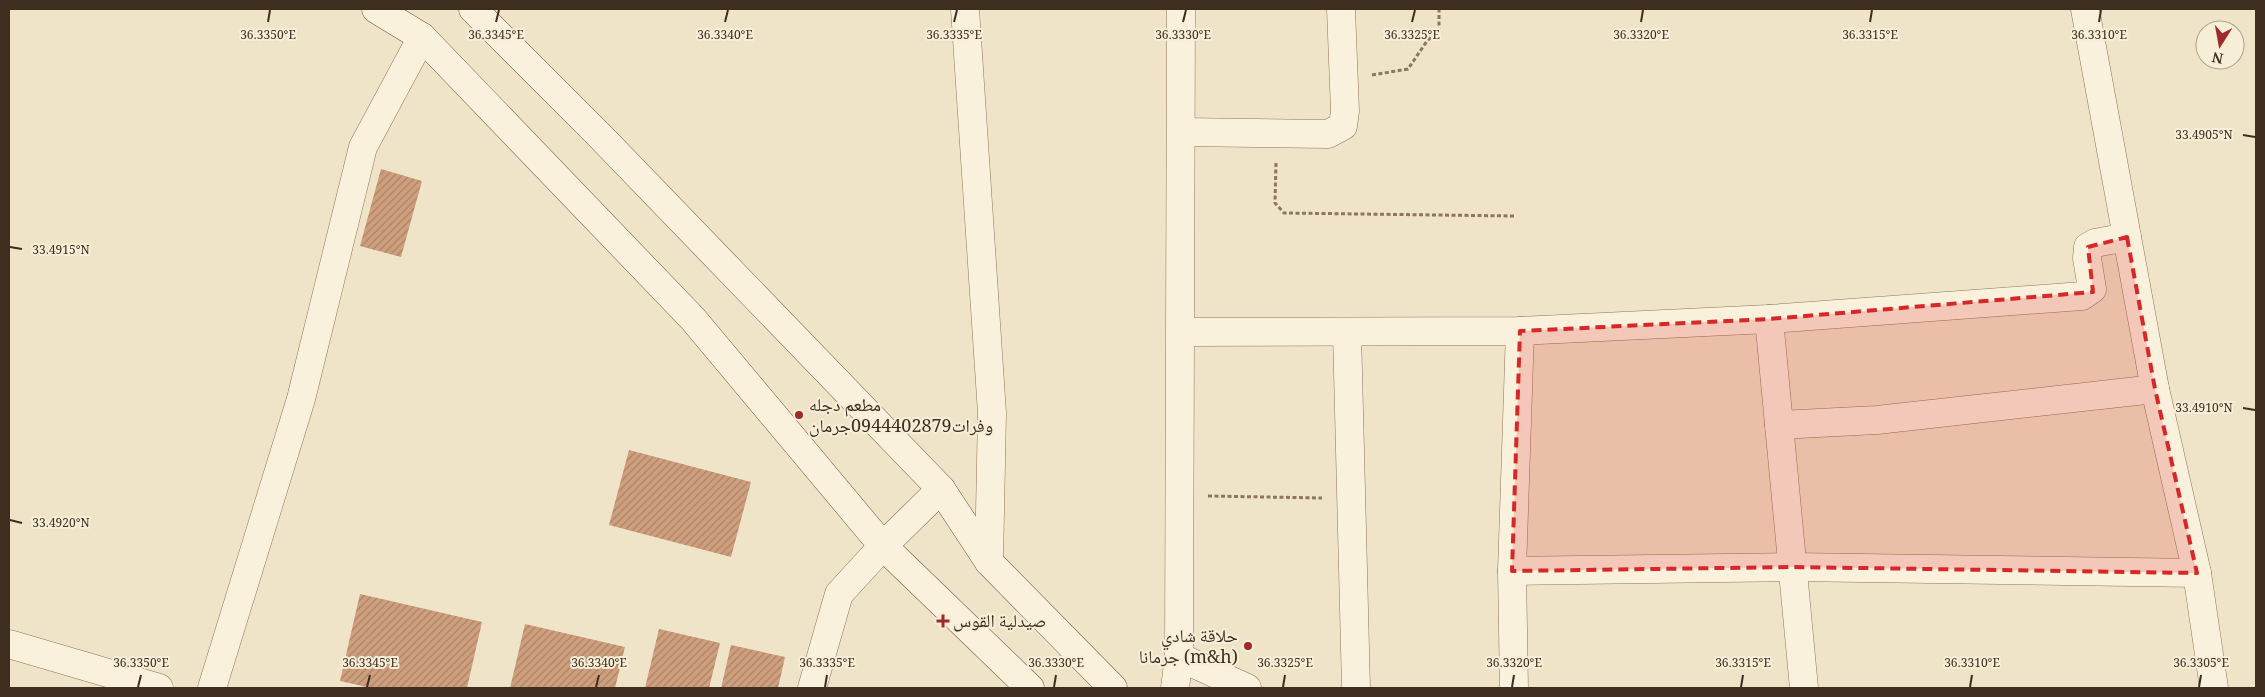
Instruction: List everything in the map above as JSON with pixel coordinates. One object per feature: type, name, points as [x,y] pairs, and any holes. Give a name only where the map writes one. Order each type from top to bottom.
[{"type":"street","points":[[376,9],[422,37],[693,319],[883,546],[1030,688]]},
{"type":"street","points":[[474,9],[602,137],[941,489],[989,562],[1113,688]]},
{"type":"street","points":[[965,9],[992,413],[989,562]]},
{"type":"street","points":[[1175,688],[1179,657],[1182,9]]},
{"type":"street","points":[[1182,132],[1328,134],[1342,126],[1345,111],[1341,9]]},
{"type":"street","points":[[2086,9],[2155,389],[2197,573],[2214,688]]},
{"type":"street","points":[[212,688],[301,399],[363,147],[422,37]]},
{"type":"street","points":[[1182,332],[1520,331],[1769,319],[2082,296],[2092,289],[2087,258],[2088,247],[2095,243],[2127,237]]},
{"type":"street","points":[[1769,319],[1804,688]]},
{"type":"street","points":[[1514,688],[1512,571],[1520,331]]},
{"type":"street","points":[[1347,332],[1356,688]]},
{"type":"street","points":[[1779,425],[1877,420],[2155,389]]},
{"type":"street","points":[[812,688],[838,594],[941,489]]},
{"type":"street","points":[[1512,571],[1793,567],[2197,573]]},
{"type":"street","points":[[9,644],[159,688]]},
{"type":"street","points":[[1179,657],[1247,688]]},
{"type":"path","points":[[1343,77],[1408,69],[1427,41],[1439,30],[1439,9]]},
{"type":"path","points":[[1277,133],[1275,203],[1284,213],[1515,216]]},
{"type":"path","points":[[1180,495],[1351,499]]},
{"type":"highlighted area","points":[[2127,237],[2155,389],[2197,573],[1793,567],[1512,571],[1520,331],[1769,319],[2093,292],[2088,247]]},
{"type":"building","points":[[381,169],[422,181],[401,257],[360,246]]},
{"type":"building","points":[[629,450],[751,482],[731,557],[609,525]]},
{"type":"building","points":[[360,594],[482,622],[467,688],[371,688],[340,681]]},
{"type":"building","points":[[525,624],[625,647],[615,688],[510,688]]},
{"type":"building","points":[[659,629],[720,643],[709,688],[645,688]]},
{"type":"building","points":[[731,645],[785,657],[778,688],[721,688]]},
{"type":"place","name":"مطعم دجله وفرات0944402879جرمان","points":[[799,415]]},
{"type":"place","name":"صيدلية القوس","points":[[943,621]]},
{"type":"place","name":"حلاقة شادي جرمانا (m&h)","points":[[1248,646]]}]
